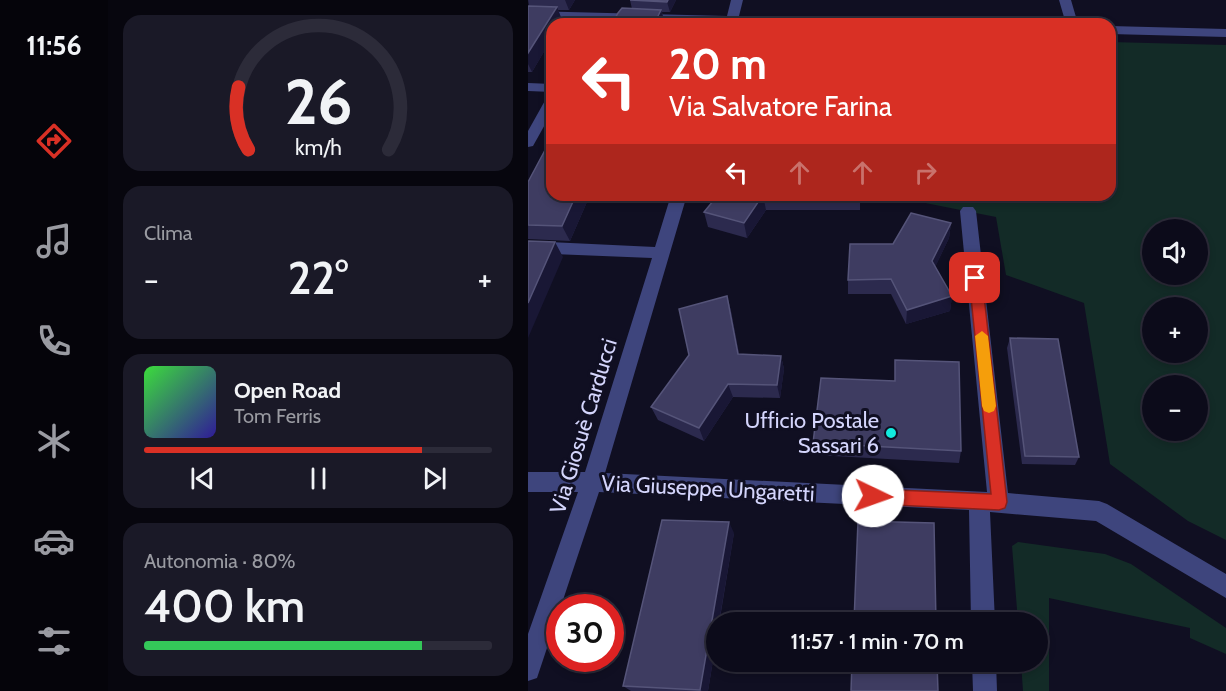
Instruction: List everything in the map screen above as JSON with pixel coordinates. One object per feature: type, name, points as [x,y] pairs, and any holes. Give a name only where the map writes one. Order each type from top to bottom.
[{"type":"street","points":[[732,18],[737,0]]},
{"type":"street","points":[[1065,0],[1070,18]]},
{"type":"street","points":[[528,15],[615,18]]},
{"type":"street","points":[[1116,30],[1226,33]]},
{"type":"street","points":[[528,87],[546,88]]},
{"type":"street","points":[[528,142],[546,110]]},
{"type":"street","name":"Via Giosuè Carducci","points":[[528,669],[592,482],[677,201]]},
{"type":"street","points":[[968,211],[989,502],[983,612]]},
{"type":"street","points":[[528,247],[661,253]]},
{"type":"street","name":"Via Giuseppe Ungaretti","points":[[528,482],[592,482],[989,502],[1099,511],[1226,587]]},
{"type":"street","points":[[984,672],[985,691]]},
{"type":"green space","points":[[1116,42],[1226,45],[1226,540],[1188,521],[1110,464],[1084,303],[1006,275],[996,217],[915,201],[1116,201]]},
{"type":"green space","points":[[1018,542],[1105,554],[1131,564],[1226,628],[1226,654],[1190,638],[1190,628],[1049,598],[1049,691],[1023,691],[1022,672],[1048,672],[1048,612],[1017,612],[1012,546]]},
{"type":"building","points":[[630,0],[668,0],[667,2]]},
{"type":"building","points":[[528,6],[557,7],[550,18],[546,18],[546,24],[528,53]]},
{"type":"building","points":[[622,8],[661,10],[657,18],[615,18]]},
{"type":"building","points":[[546,148],[546,201],[573,201],[562,226],[528,225],[528,182]]},
{"type":"building","points":[[713,201],[759,201],[744,223],[704,212]]},
{"type":"building","points":[[911,213],[951,223],[932,261],[952,296],[907,310],[891,279],[848,280],[850,244],[893,244]]},
{"type":"building","points":[[528,241],[555,242],[528,303]]},
{"type":"building","points":[[727,296],[738,354],[781,356],[777,385],[728,384],[699,428],[651,407],[689,355],[679,309]]},
{"type":"building","points":[[1010,338],[1058,339],[1079,457],[1025,456]]},
{"type":"building","points":[[895,360],[959,362],[961,451],[813,443],[821,378],[895,381]]},
{"type":"building","points":[[662,520],[729,522],[713,612],[706,612],[706,655],[700,690],[623,686]]},
{"type":"building","points":[[858,521],[934,523],[936,612],[854,612]]},
{"type":"building","points":[[852,672],[937,672],[938,691],[851,691]]},
{"type":"slow traffic","points":[[982,336],[989,406]]},
{"type":"place","name":"Ufficio Postale Sassari 6","points":[[891,433]]},
{"type":"route","points":[[873,496],[999,502],[975,278]]}]
